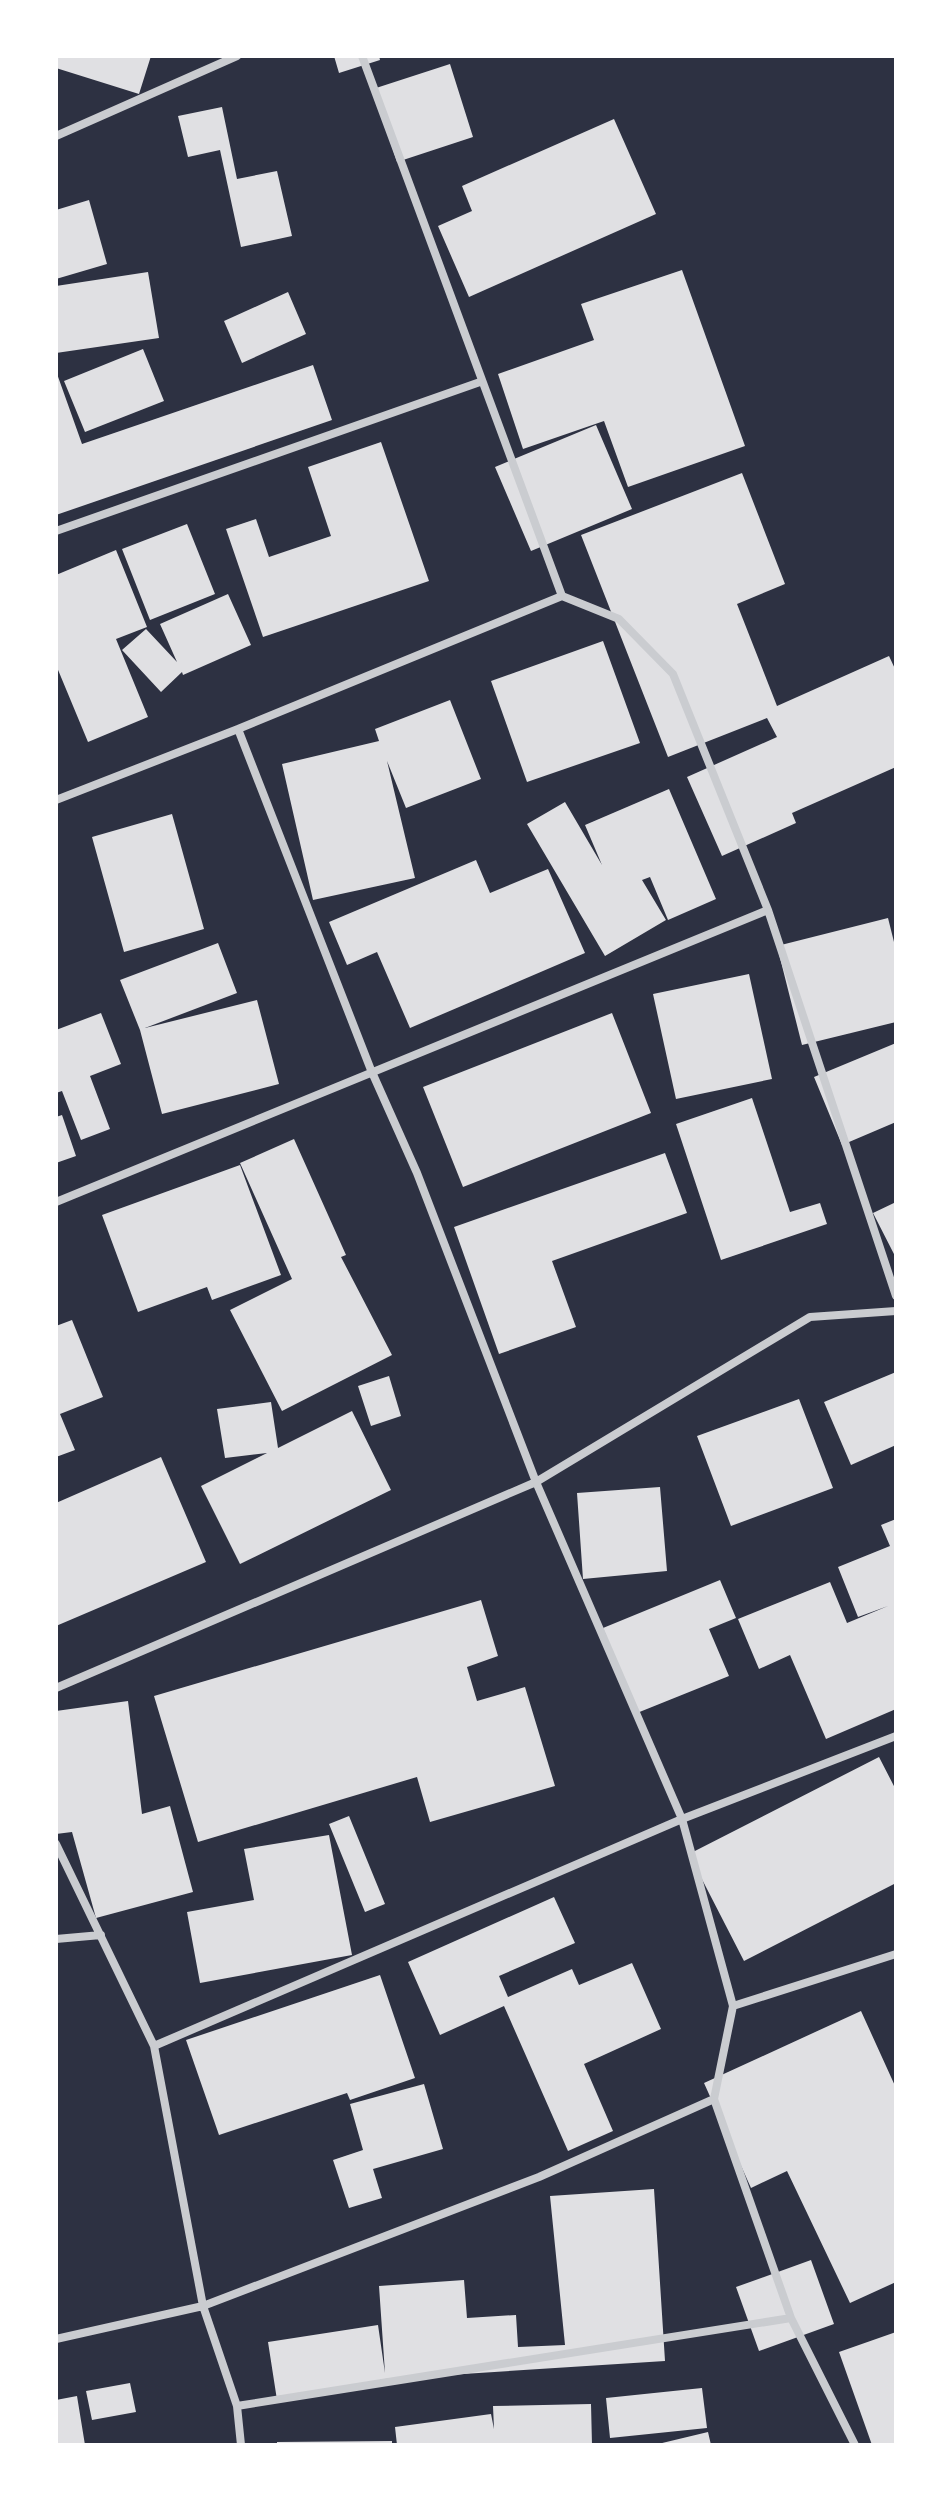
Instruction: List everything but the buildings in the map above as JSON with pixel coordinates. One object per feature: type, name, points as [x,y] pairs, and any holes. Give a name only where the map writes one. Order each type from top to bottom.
[{"type":"street","points":[[56,136],[237,56]]},
{"type":"street","points":[[362,56],[480,382],[562,596]]},
{"type":"street","points":[[56,531],[480,382]]},
{"type":"street","points":[[56,800],[562,596],[619,619],[673,674],[768,910],[896,1296]]},
{"type":"street","points":[[238,729],[371,1070],[417,1173],[536,1482],[682,1819],[733,2006],[714,2099],[791,2318],[855,2445]]},
{"type":"street","points":[[56,1202],[371,1070],[768,910]]},
{"type":"street","points":[[56,1688],[536,1482],[810,1317],[896,1311]]},
{"type":"street","points":[[154,2046],[682,1819],[896,1736]]},
{"type":"street","points":[[56,1844],[154,2046],[203,2306],[237,2406],[241,2445]]},
{"type":"street","points":[[56,1939],[101,1935]]},
{"type":"street","points":[[733,2006],[896,1954]]},
{"type":"street","points":[[56,2339],[203,2306],[539,2177],[714,2099]]},
{"type":"street","points":[[237,2406],[791,2318]]}]
